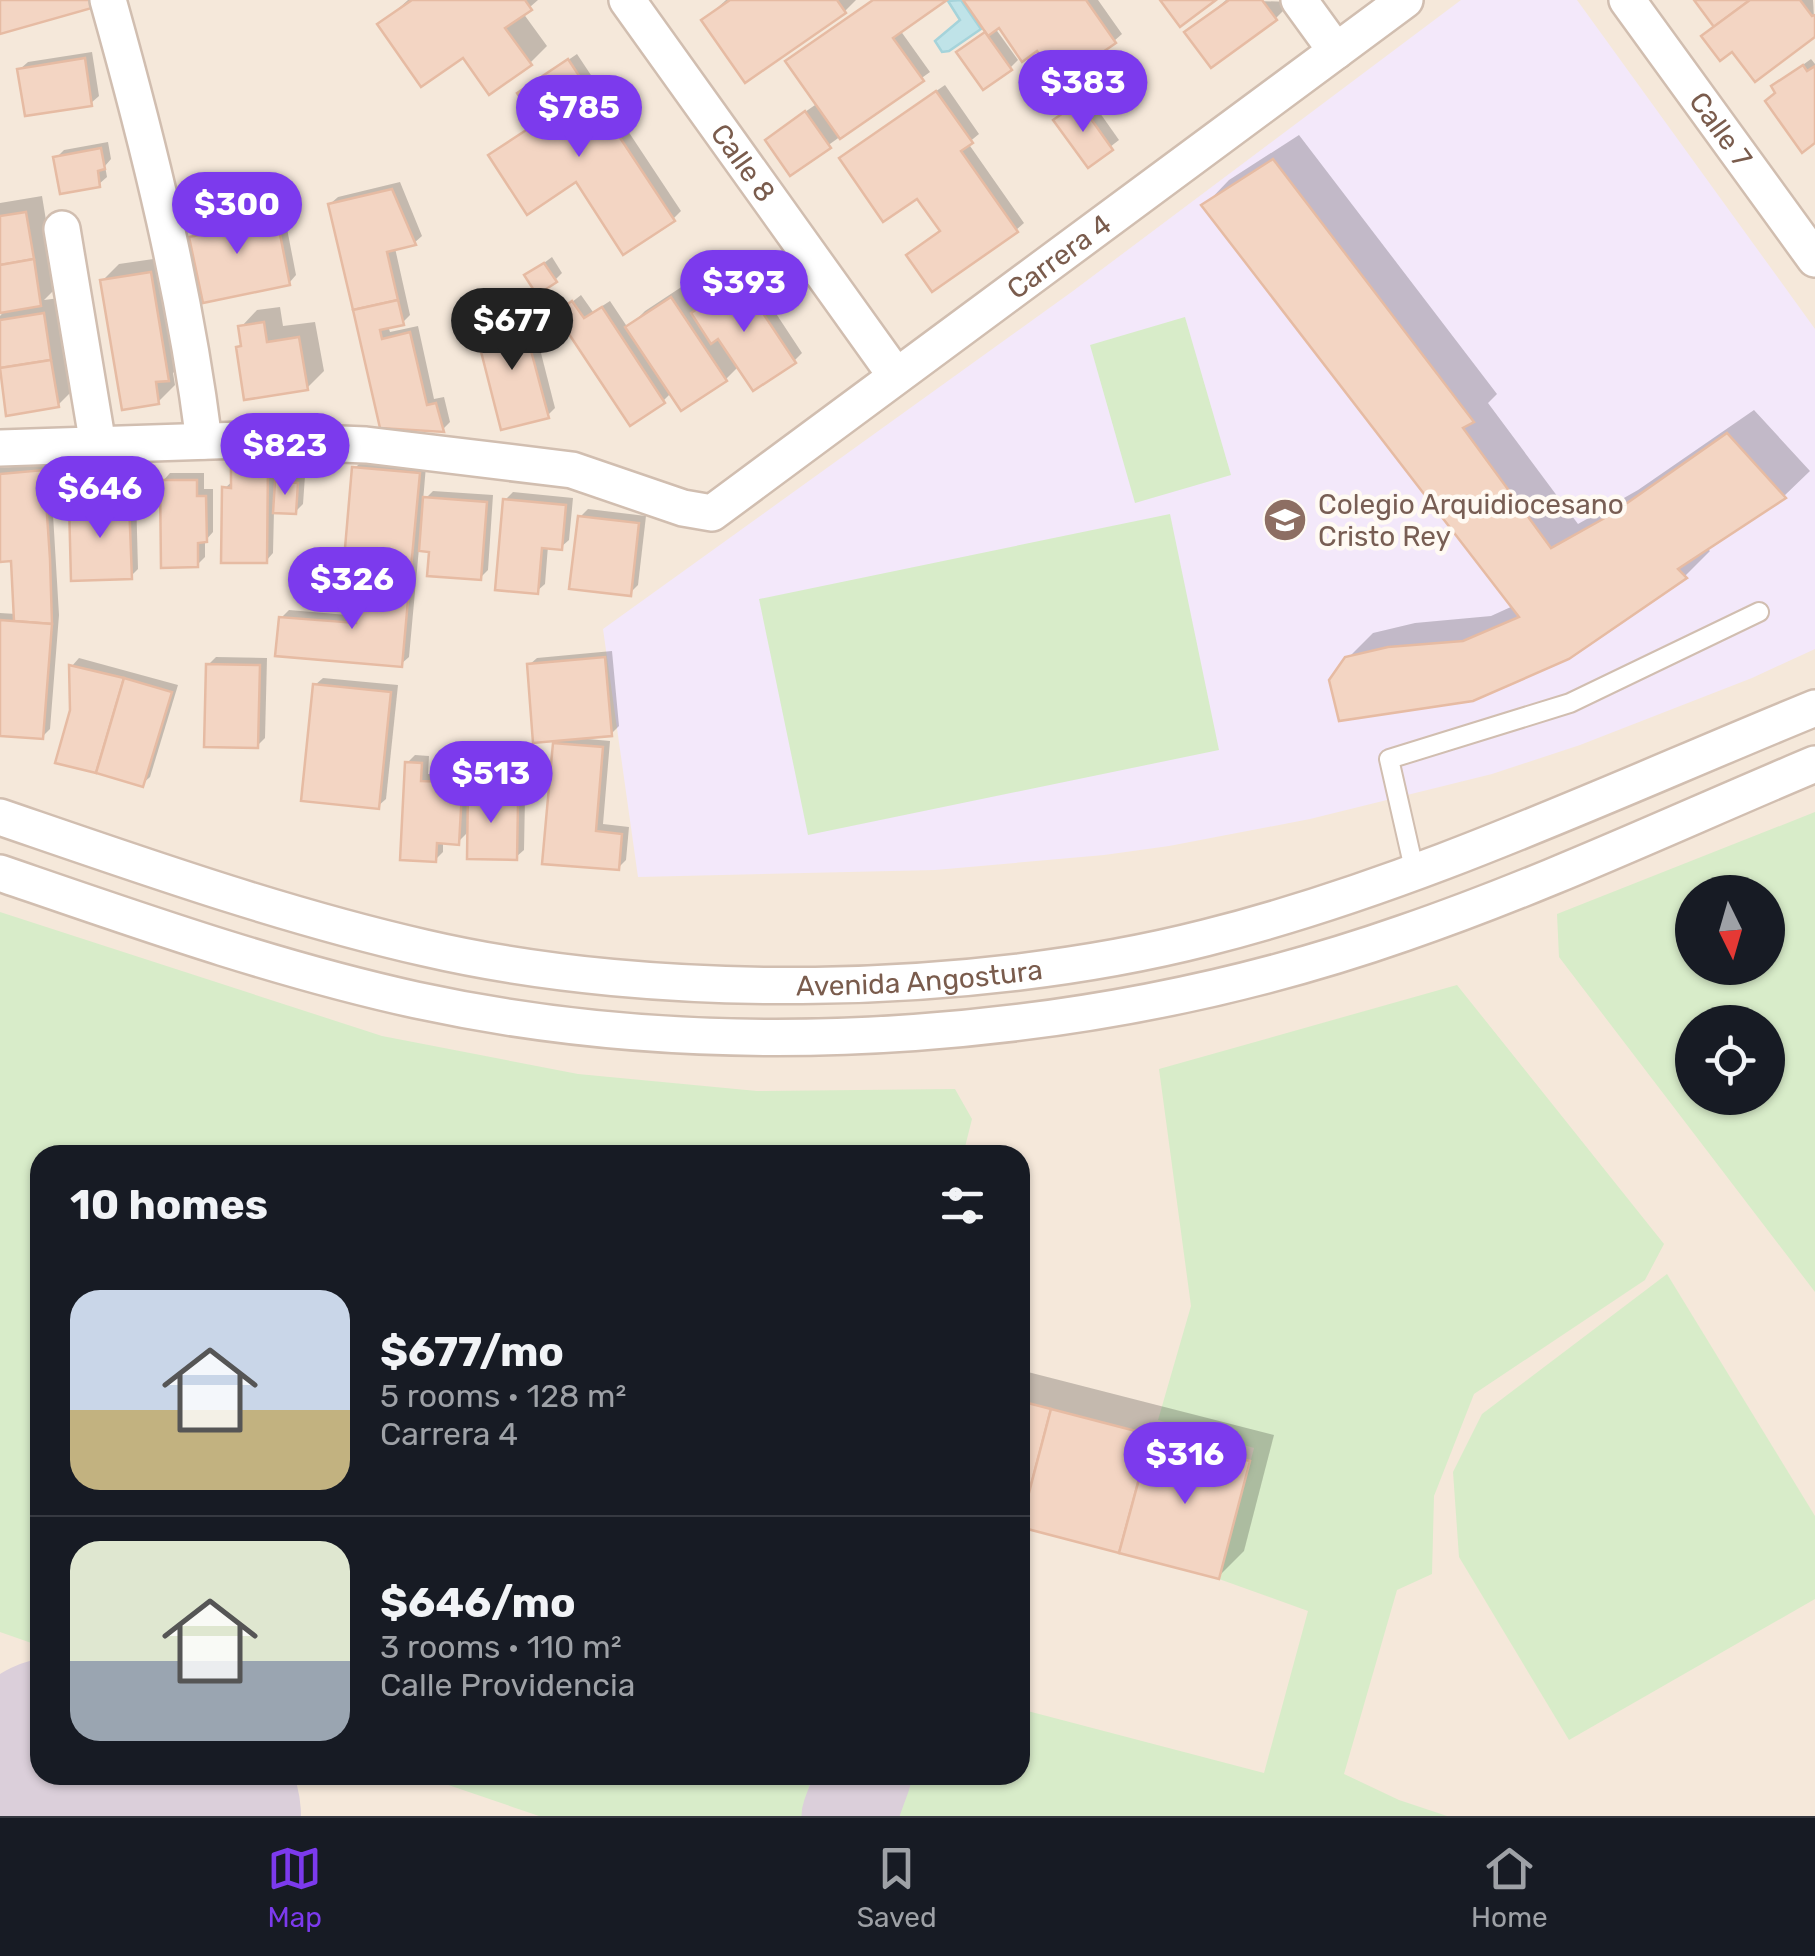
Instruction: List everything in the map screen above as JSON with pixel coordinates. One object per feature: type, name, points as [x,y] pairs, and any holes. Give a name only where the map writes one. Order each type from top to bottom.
[{"type":"street","points":[[0,448],[204,441],[190,332],[174,253],[108,0]]},
{"type":"street","name":"Calle 8","points":[[627,0],[896,376]]},
{"type":"street","points":[[1299,0],[1336,50]]},
{"type":"street","name":"Carrera 4","points":[[204,441],[366,445],[542,464],[597,477],[683,508],[712,513],[1405,0]]},
{"type":"street","name":"Calle 7","points":[[1627,0],[1815,259]]},
{"type":"street","points":[[62,228],[98,445]]},
{"type":"street","name":"Avenida Angostura","points":[[0,817],[293,914],[431,950],[526,966],[706,983],[828,984],[927,979],[1079,964],[1204,939],[1416,873],[1815,708]]},
{"type":"street","name":"Avenida Angostura","points":[[0,873],[277,964],[440,1004],[552,1021],[704,1035],[930,1032],[1145,1005],[1316,961],[1404,934],[1486,902],[1815,764]]},
{"type":"lane","points":[[1416,873],[1388,759],[1570,703],[1759,612]]},
{"type":"shaded area","points":[[0,0],[1815,0],[1815,1816],[0,1816]]},
{"type":"shaded area","name":"Colegio Arquidiocesano Cristo Rey","points":[[1461,0],[1577,0],[1815,329],[1815,649],[1752,678],[1580,745],[1492,774],[1310,819],[1104,855],[935,870],[638,877],[603,629],[1073,291]]},
{"type":"green space","points":[[1185,317],[1231,475],[1135,503],[1090,345]]},
{"type":"green space","points":[[1170,514],[1219,750],[808,835],[759,599]]},
{"type":"green space","points":[[1815,812],[1815,1292],[1680,1115],[1785,1115],[1785,1005],[1675,1005],[1675,1109],[1559,957],[1557,914]]},
{"type":"green space","points":[[0,912],[382,1036],[578,1074],[757,1091],[955,1089],[972,1119],[966,1145],[30,1145],[30,1642],[0,1632]]},
{"type":"green space","points":[[1457,985],[1664,1244],[1645,1280],[1474,1394],[1434,1496],[1432,1574],[1397,1590],[1344,1774],[1399,1800],[1447,1816],[893,1816],[903,1785],[1030,1785],[1030,1712],[1264,1773],[1308,1611],[1219,1579],[1254,1448],[1158,1420],[1191,1306],[1159,1069]]},
{"type":"green space","points":[[1667,1274],[1815,1516],[1815,1599],[1569,1740],[1459,1557],[1453,1472],[1482,1414]]},
{"type":"green space","points":[[448,1785],[810,1785],[802,1816],[539,1816]]},
{"type":"water","points":[[961,0],[981,29],[942,52],[935,41],[960,20],[948,1]]},
{"type":"building","points":[[0,0],[90,0],[92,8],[0,34]]},
{"type":"building","points":[[412,0],[525,0],[532,10],[505,28],[532,65],[489,95],[463,58],[421,87],[377,24]]},
{"type":"building","points":[[730,0],[837,0],[846,13],[745,83],[701,20]]},
{"type":"building","points":[[873,0],[947,0],[893,38],[924,81],[840,139],[785,61]]},
{"type":"building","points":[[963,0],[1086,0],[1116,43],[1059,82],[1037,51],[1022,62],[999,28],[988,36]]},
{"type":"building","points":[[1160,0],[1216,0],[1180,27]]},
{"type":"building","points":[[1229,0],[1262,0],[1277,20],[1211,68],[1184,32]]},
{"type":"building","points":[[1694,0],[1750,0],[1714,27]]},
{"type":"building","points":[[1750,0],[1800,0],[1815,15],[1815,37],[1755,82],[1732,52],[1720,61],[1701,36]]},
{"type":"building","points":[[985,32],[1012,70],[983,90],[956,52]]},
{"type":"building","points":[[85,58],[92,106],[25,116],[17,69]]},
{"type":"building","points":[[568,59],[675,221],[623,255],[576,182],[527,215],[488,155],[537,123],[517,93]]},
{"type":"building","points":[[1803,65],[1807,71],[1815,66],[1815,143],[1802,153],[1765,101],[1775,93],[1771,86]]},
{"type":"building","points":[[936,91],[973,143],[961,151],[1018,232],[932,292],[906,255],[940,231],[917,199],[883,222],[839,158]]},
{"type":"building","points":[[1079,102],[1113,150],[1088,168],[1053,120]]},
{"type":"building","points":[[805,111],[831,148],[790,176],[765,140]]},
{"type":"building","points":[[101,148],[105,169],[98,171],[100,187],[60,194],[53,157]]},
{"type":"building","points":[[1273,159],[1474,422],[1463,428],[1551,548],[1610,515],[1727,433],[1786,498],[1678,569],[1687,578],[1569,659],[1473,701],[1339,721],[1329,680],[1345,657],[1388,647],[1463,641],[1519,617],[1201,205]]},
{"type":"building","points":[[392,189],[416,245],[387,252],[398,300],[353,310],[328,204]]},
{"type":"building","points":[[233,208],[237,227],[277,219],[290,285],[203,303],[189,237],[199,235],[195,216]]},
{"type":"building","points":[[26,212],[34,259],[0,265],[0,216]]},
{"type":"building","points":[[34,259],[41,306],[0,313],[0,265]]},
{"type":"building","points":[[544,263],[557,282],[537,295],[524,275]]},
{"type":"building","points":[[151,272],[169,381],[156,382],[159,404],[122,410],[100,280]]},
{"type":"building","points":[[741,280],[796,363],[753,391],[718,339],[711,344],[691,313]]},
{"type":"building","points":[[671,297],[727,381],[681,411],[625,327]]},
{"type":"building","points":[[398,300],[404,325],[380,330],[382,339],[410,332],[427,405],[436,403],[444,432],[380,428],[353,310]]},
{"type":"building","points":[[572,301],[584,318],[602,307],[665,403],[630,426],[555,313]]},
{"type":"building","points":[[44,313],[51,360],[0,368],[0,320]]},
{"type":"building","points":[[522,317],[549,418],[501,430],[475,328]]},
{"type":"building","points":[[264,322],[267,342],[299,337],[308,390],[244,400],[236,347],[241,346],[238,326]]},
{"type":"building","points":[[51,360],[59,407],[6,416],[0,368]]},
{"type":"building","points":[[231,463],[268,463],[267,563],[221,563],[222,487],[231,488]]},
{"type":"building","points":[[352,467],[420,473],[409,589],[342,583]]},
{"type":"building","points":[[44,470],[52,624],[14,621],[11,561],[0,562],[0,474]]},
{"type":"building","points":[[160,480],[197,480],[197,496],[206,496],[207,542],[198,543],[198,567],[161,568]]},
{"type":"building","points":[[275,481],[298,483],[296,514],[273,513]]},
{"type":"building","points":[[423,497],[487,502],[481,580],[427,576],[429,552],[419,551]]},
{"type":"building","points":[[503,499],[566,505],[562,550],[542,548],[538,594],[495,590]]},
{"type":"building","points":[[129,501],[132,579],[71,581],[69,503]]},
{"type":"building","points":[[578,516],[639,523],[631,596],[569,589]]},
{"type":"building","points":[[360,584],[409,589],[402,667],[275,656],[279,617],[356,623]]},
{"type":"building","points":[[0,620],[52,624],[43,739],[0,736]]},
{"type":"building","points":[[605,657],[612,736],[533,743],[527,664]]},
{"type":"building","points":[[206,664],[260,665],[258,748],[204,747]]},
{"type":"building","points":[[69,665],[124,678],[96,773],[55,763],[70,710]]},
{"type":"building","points":[[124,678],[172,692],[143,787],[96,773]]},
{"type":"building","points":[[313,684],[391,692],[379,809],[301,801]]},
{"type":"building","points":[[553,743],[603,747],[596,831],[622,834],[619,870],[542,864]]},
{"type":"building","points":[[405,762],[422,763],[421,781],[450,782],[450,772],[463,773],[459,845],[437,843],[436,862],[400,860]]},
{"type":"building","points":[[468,787],[499,787],[499,804],[518,804],[517,860],[467,859]]},
{"type":"building","points":[[1030,1404],[1051,1409],[1030,1489]]},
{"type":"building","points":[[1051,1409],[1151,1435],[1119,1553],[1030,1530],[1030,1489]]},
{"type":"building","points":[[1151,1435],[1250,1461],[1219,1579],[1119,1553]]},
{"type":"taxiway","points":[[849,1816],[860,1785]]},
{"type":"runway","points":[[92,1785],[182,1816]]},
{"type":"place","name":"Colegio Arquidiocesano Cristo Rey","points":[[1285,520]]}]
